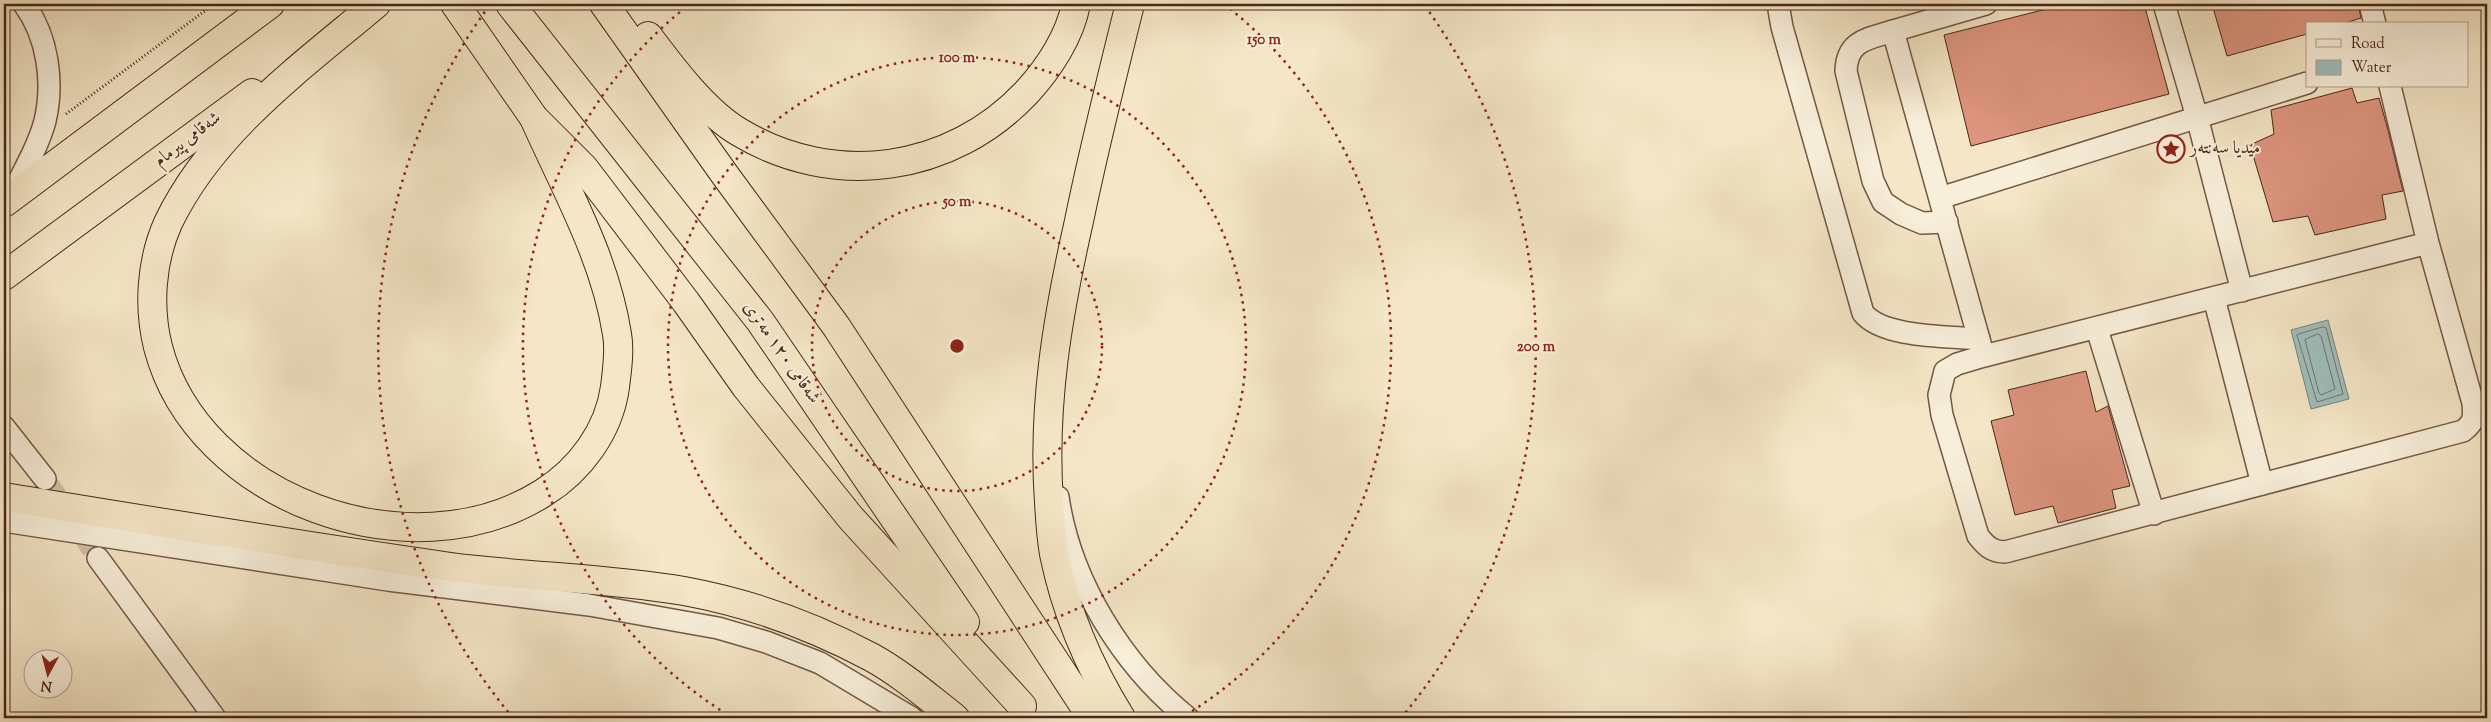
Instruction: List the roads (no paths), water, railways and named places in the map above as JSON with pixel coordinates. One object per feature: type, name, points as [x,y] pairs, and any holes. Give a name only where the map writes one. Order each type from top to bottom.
[{"type":"highway","points":[[7,201],[270,4]]},
{"type":"highway","name":"شەقامی پیرمام","points":[[8,273],[371,4]]},
{"type":"highway","points":[[376,4],[261,103],[209,156],[166,227],[158,255],[154,276],[153,319],[164,367],[175,392],[205,436],[244,470],[266,485],[324,511],[379,524],[418,526],[454,524],[523,506],[558,484],[582,462],[602,428],[615,389],[618,337],[604,277],[534,118]]},
{"type":"highway","points":[[455,4],[534,118],[584,168],[686,302],[746,387],[850,516],[1026,712]]},
{"type":"highway","name":"شەقامی ١٢٠ مەتری","points":[[510,4],[760,320],[1026,712]]},
{"type":"highway","points":[[604,4],[725,175],[836,326],[1092,718]]},
{"type":"highway","points":[[626,4],[664,58],[691,89],[737,131],[774,150],[815,162],[874,166],[900,163],[946,150],[966,141],[1006,114],[1036,82],[1054,57],[1070,23],[1076,4]]},
{"type":"highway","points":[[1111,79],[1116,4]]},
{"type":"highway","points":[[1121,718],[1104,691],[1080,639],[1055,555],[1050,528],[1047,476],[1048,404],[1055,335],[1111,79],[1130,4]]},
{"type":"highway","points":[[4,497],[454,567],[604,580],[685,592],[751,608],[807,626],[872,657],[908,680],[955,718]]},
{"type":"lane","points":[[7,201],[40,133],[49,89],[48,71],[42,39],[24,4]]},
{"type":"lane","points":[[1778,4],[1782,27],[1862,312],[1874,324],[1982,347],[2098,329],[2428,243]]},
{"type":"lane","points":[[1947,222],[1922,223],[1901,214],[1884,202],[1873,181],[1846,71],[1846,59],[1848,52],[1858,43],[1986,4]]},
{"type":"lane","points":[[2164,4],[2198,116],[2242,291]]},
{"type":"lane","points":[[2370,4],[2374,22]]},
{"type":"lane","points":[[1894,31],[1982,347]]},
{"type":"lane","points":[[1940,198],[2306,83]]},
{"type":"lane","points":[[1982,347],[1945,371],[1939,395],[1942,415],[1978,536],[1988,547],[1996,552],[2005,552],[2154,514],[2464,431],[2472,425],[2474,418],[2473,403],[2428,243],[2390,88]]},
{"type":"lane","points":[[2214,298],[2262,484]]},
{"type":"lane","points":[[2098,329],[2154,514]]},
{"type":"lane","points":[[1048,404],[1060,510],[1084,580],[1101,617],[1136,668],[1159,693],[1188,718]]},
{"type":"lane","points":[[4,427],[45,479]]},
{"type":"lane","points":[[4,520],[388,580],[588,604],[718,628],[766,642],[820,663],[912,718]]},
{"type":"lane","points":[[98,558],[215,718]]},
{"type":"water","points":[[2328,320],[2349,399],[2311,409],[2291,330]]},
{"type":"tunnel","points":[[45,479],[98,558]]},
{"type":"place","name":"مێدیا سەنتەر","points":[[2171,149]]}]
